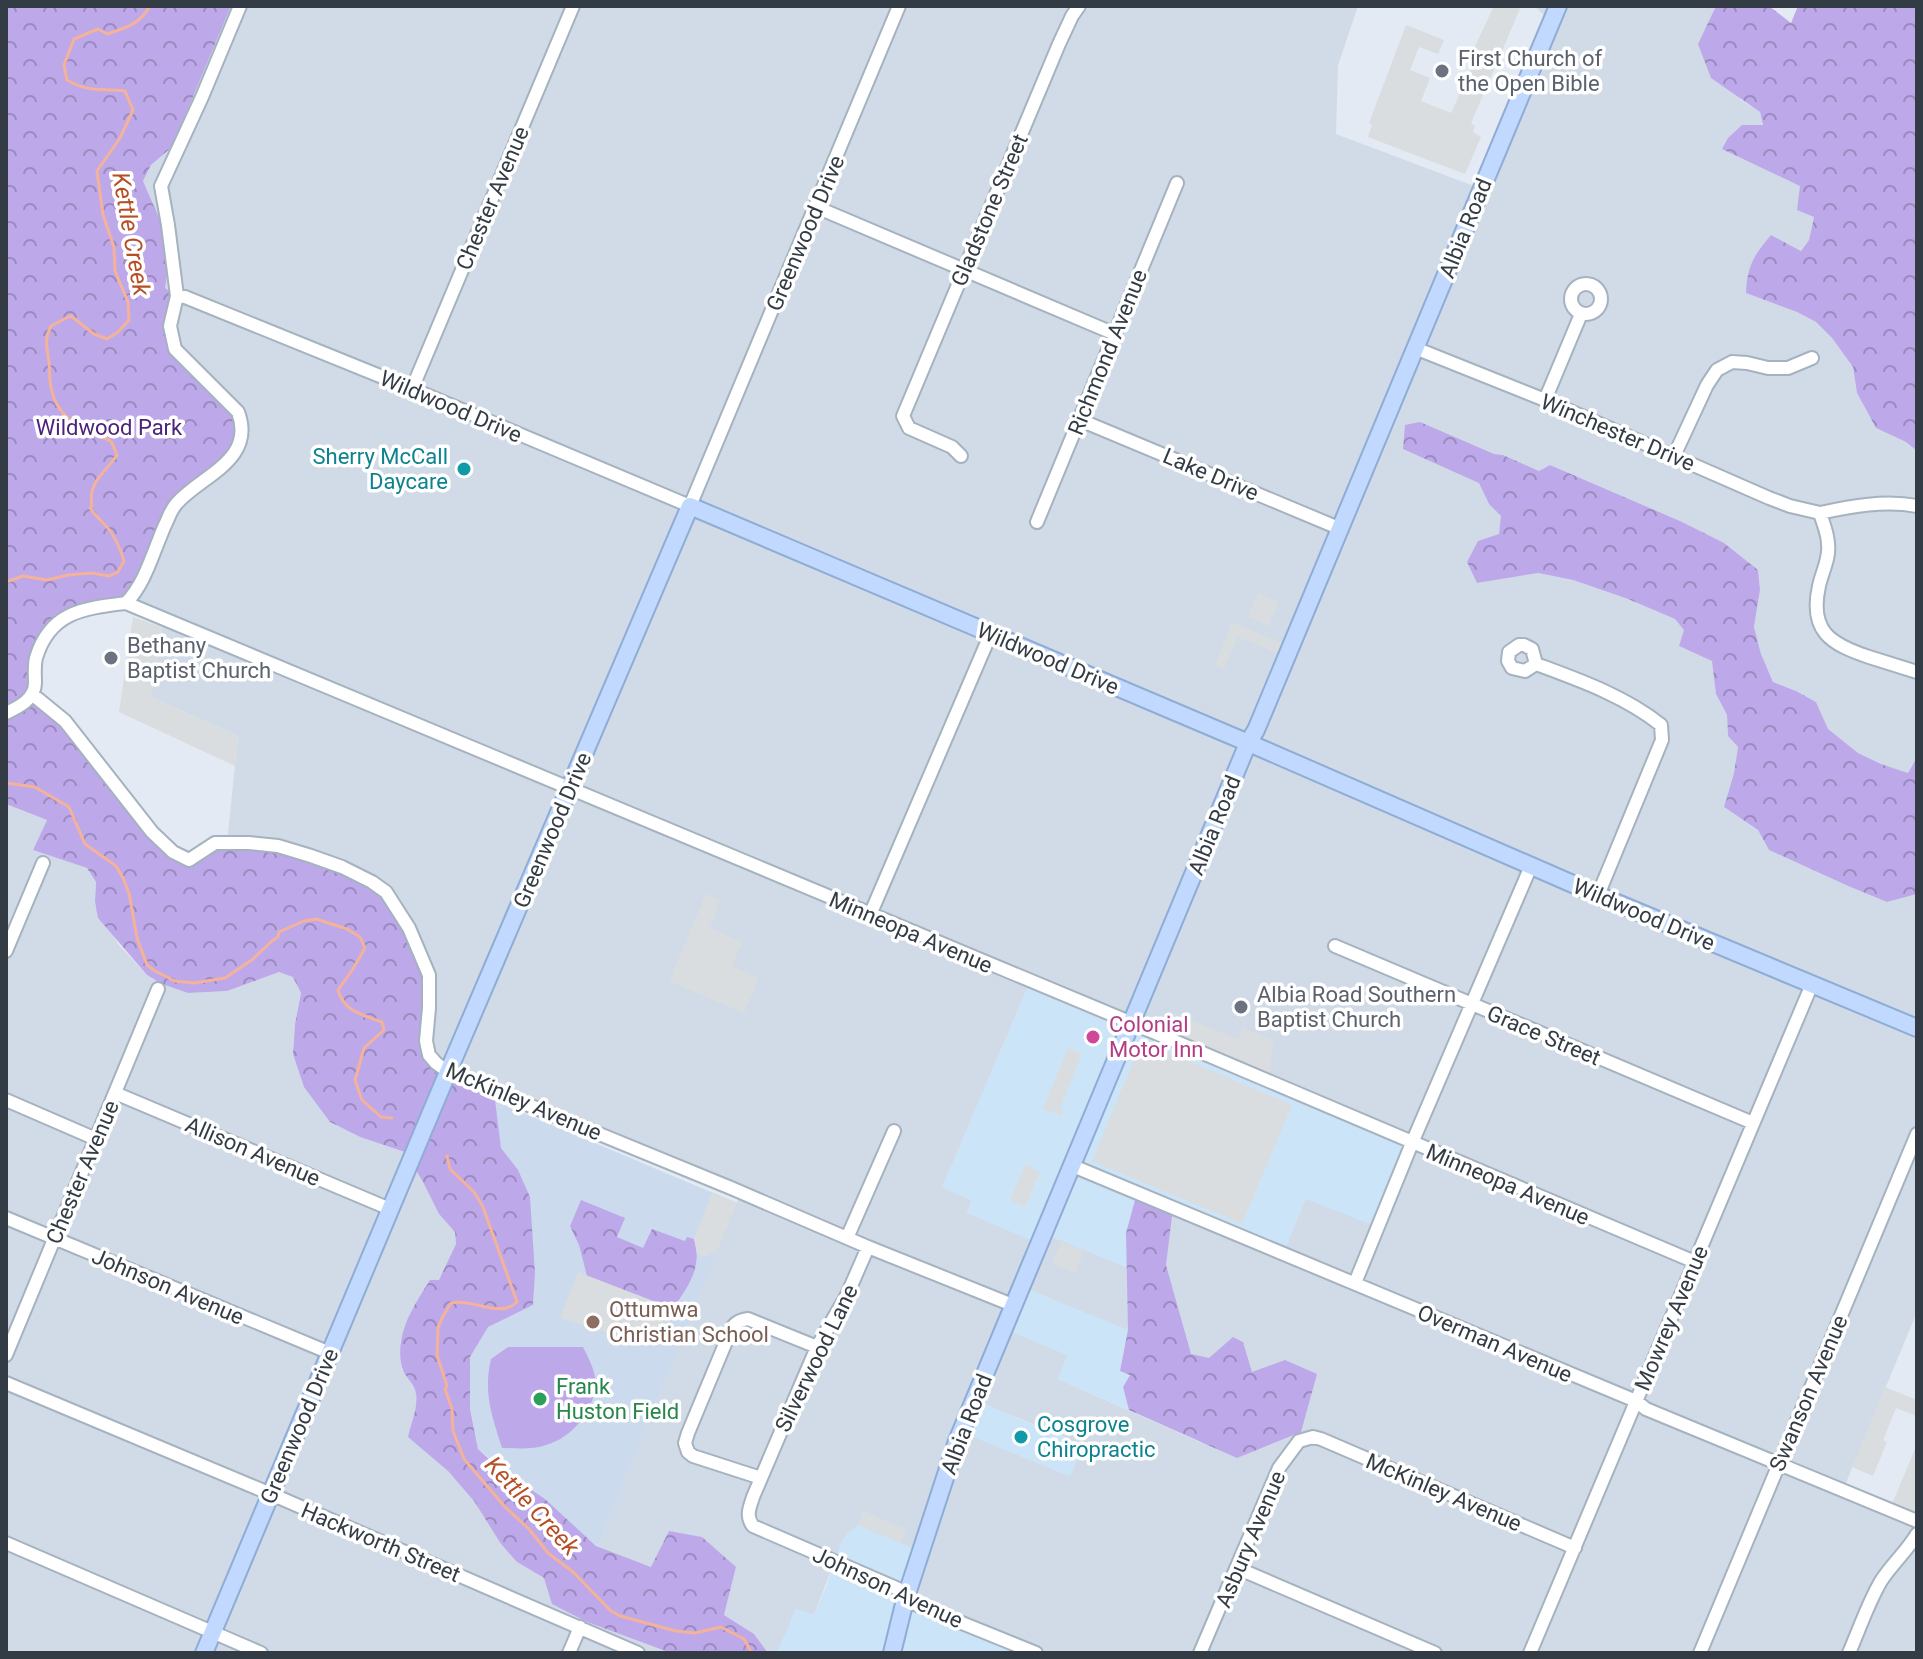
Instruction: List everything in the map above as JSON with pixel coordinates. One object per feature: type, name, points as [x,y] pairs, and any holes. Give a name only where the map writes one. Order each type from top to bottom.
[{"type":"street","points":[[6,713],[32,694],[36,658],[49,630],[56,622],[74,613],[126,603],[138,590],[173,507],[196,484],[227,463],[239,445],[242,434],[238,412],[175,349],[170,326],[177,296],[161,186],[240,6]]},
{"type":"street","name":"Chester Avenue","points":[[412,389],[573,6]]},
{"type":"street","name":"Greenwood Drive","points":[[204,1653],[899,6]]},
{"type":"street","name":"Gladstone Street","points":[[961,456],[952,447],[909,428],[903,416],[1066,30],[1079,6]]},
{"type":"street","name":"Albia Road","points":[[892,1653],[905,1600],[957,1441],[1558,6]]},
{"type":"street","name":"Richmond Avenue","points":[[1037,522],[1177,183]]},
{"type":"street","points":[[816,207],[1115,334]]},
{"type":"street","name":"Wildwood Drive","points":[[177,296],[412,389],[1917,1028]]},
{"type":"street","points":[[1545,400],[1581,314]]},
{"type":"street","name":"Winchester Drive","points":[[1415,348],[1545,400],[1790,506],[1820,513]]},
{"type":"street","points":[[1674,456],[1717,370],[1732,362],[1788,368],[1812,358]]},
{"type":"street","name":"Lake Drive","points":[[1080,420],[1341,529]]},
{"type":"street","points":[[1917,506],[1895,503],[1846,507],[1820,513],[1829,544],[1815,604],[1819,623],[1830,640],[1847,650],[1917,672]]},
{"type":"street","name":"Minneopa Avenue","points":[[126,603],[1695,1262]]},
{"type":"street","points":[[870,915],[991,633]]},
{"type":"street","points":[[1536,664],[1628,703],[1661,725],[1662,740],[1598,895]]},
{"type":"street","name":"McKinley Avenue","points":[[32,694],[65,721],[152,832],[173,852],[189,860],[215,843],[278,846],[342,867],[386,892],[409,928],[429,975],[426,1041],[429,1055],[448,1072],[1015,1306]]},
{"type":"street","points":[[6,951],[43,863]]},
{"type":"street","points":[[1355,1283],[1531,866]]},
{"type":"street","name":"Grace Street","points":[[1335,946],[1753,1123]]},
{"type":"street","name":"Mowrey Avenue","points":[[1530,1653],[1812,984]]},
{"type":"street","name":"Chester Avenue","points":[[6,1355],[158,989]]},
{"type":"street","name":"Allison Avenue","points":[[115,1093],[390,1209]]},
{"type":"street","points":[[6,1100],[96,1139]]},
{"type":"street","points":[[847,1238],[894,1131]]},
{"type":"street","name":"Swanson Avenue","points":[[1700,1653],[1917,1134]]},
{"type":"street","name":"Overman Avenue","points":[[1073,1166],[1917,1521]]},
{"type":"street","name":"Johnson Avenue","points":[[6,1218],[330,1353]]},
{"type":"street","name":"Silverwood Lane","points":[[748,1515],[817,1347],[847,1295],[868,1247]]},
{"type":"street","points":[[761,1478],[688,1452],[685,1443],[688,1433],[716,1364],[732,1327],[741,1320],[748,1319],[817,1347]]},
{"type":"street","name":"Hackworth Street","points":[[6,1383],[638,1653]]},
{"type":"street","name":"McKinley Avenue","points":[[1313,1437],[1575,1548]]},
{"type":"street","name":"Asbury Avenue","points":[[1200,1653],[1279,1468],[1299,1441],[1313,1437]]},
{"type":"street","name":"Johnson Avenue","points":[[748,1515],[753,1526],[901,1590],[905,1600],[1036,1653]]},
{"type":"street","points":[[1849,1653],[1880,1583],[1917,1534]]},
{"type":"street","points":[[6,1543],[261,1653]]},
{"type":"street","points":[[1237,1568],[1435,1653]]},
{"type":"street","points":[[569,1653],[580,1627]]},
{"type":"shaded area","points":[[231,6],[1358,6],[1338,65],[1336,134],[1474,186],[1476,196],[1552,15],[1545,16],[1534,6],[1716,6],[1698,44],[1741,100],[1760,112],[1763,126],[1801,186],[1814,217],[1809,240],[1801,251],[1771,235],[1746,293],[1816,322],[1853,367],[1857,393],[1876,428],[1906,442],[1917,451],[1917,757],[1908,773],[1858,753],[1827,729],[1816,702],[1773,682],[1754,627],[1760,590],[1680,521],[1550,465],[1539,471],[1494,454],[1480,483],[1489,504],[1502,516],[1499,534],[1477,583],[1538,573],[1573,580],[1675,619],[1685,630],[1679,646],[1713,661],[1716,694],[1727,715],[1728,736],[1738,747],[1724,807],[1758,830],[1769,850],[1887,902],[1917,894],[1917,1312],[1843,1490],[1917,1521],[1917,1653],[1036,1653],[834,1563],[814,1615],[796,1610],[777,1653],[768,1653],[754,1634],[724,1615],[736,1567],[651,1567],[598,1547],[741,1192],[448,1072],[227,843],[238,736],[151,697],[164,618],[126,603],[175,349],[165,288],[169,263],[161,222],[143,181],[151,165],[172,146]],"holes":[[[1412,1144],[1306,1199],[1137,1193],[1126,1233],[1128,1267],[1045,1234],[967,1213],[972,1200],[942,1187]],[[1166,1346],[1202,1443],[1058,1379],[1068,1355]],[[975,1400],[1083,1445],[1070,1476],[962,1432]]]},
{"type":"shaded area","points":[[1494,6],[1520,9],[1471,123],[1475,126],[1473,132],[1481,137],[1465,174],[1368,137],[1372,125],[1369,123],[1406,25],[1444,40],[1438,54],[1419,47],[1410,70],[1430,78],[1421,101],[1451,113],[1475,61],[1470,59],[1471,55]]},
{"type":"shaded area","points":[[1258,593],[1279,602],[1269,626],[1248,617]]},
{"type":"shaded area","points":[[133,617],[162,627],[151,697],[238,736],[235,766],[119,712]]},
{"type":"shaded area","points":[[1232,622],[1284,644],[1280,654],[1238,637],[1224,669],[1215,665]]},
{"type":"shaded area","points":[[6,804],[47,820],[33,850],[87,868],[96,882],[95,901],[118,944],[147,975],[162,984],[188,993],[227,991],[279,972],[293,976],[301,993],[293,1054],[330,1122],[360,1137],[406,1152],[439,1214],[455,1232],[456,1244],[439,1281],[430,1280],[413,1307],[400,1342],[402,1369],[416,1390],[409,1437],[448,1471],[474,1500],[501,1544],[517,1562],[544,1578],[587,1622],[671,1653],[6,1653]]},
{"type":"shaded area","points":[[706,894],[721,900],[710,928],[742,942],[732,966],[759,978],[744,1013],[669,981]]},
{"type":"shaded area","points":[[1030,981],[1412,1143],[1377,1227],[1306,1199],[1283,1254],[1179,1208],[1126,1233],[1128,1268],[1045,1234],[1040,1244],[967,1213],[971,1200],[942,1187]]},
{"type":"shaded area","points":[[1183,1017],[1238,1039],[1243,1028],[1273,1040],[1269,1082],[1174,1041]]},
{"type":"shaded area","points":[[1142,1041],[1292,1105],[1242,1224],[1092,1161]]},
{"type":"shaded area","points":[[1068,1048],[1082,1054],[1060,1108],[1064,1110],[1061,1116],[1043,1109]]},
{"type":"shaded area","name":"Ottumwa Christian School","points":[[495,1101],[737,1203],[598,1547],[478,1449],[470,1409],[470,1357],[487,1327],[533,1305],[535,1274],[501,1148]]},
{"type":"shaded area","points":[[1025,1165],[1040,1172],[1025,1207],[1010,1200]]},
{"type":"shaded area","points":[[712,1192],[737,1203],[717,1251],[706,1257],[697,1254],[694,1239]]},
{"type":"shaded area","points":[[1061,1242],[1084,1251],[1075,1273],[1052,1264]]},
{"type":"shaded area","points":[[578,1272],[674,1309],[650,1346],[560,1318]]},
{"type":"shaded area","points":[[1023,1287],[1128,1330],[1120,1370],[1130,1375],[1123,1387],[1129,1410],[1058,1379],[1067,1355],[1004,1329]]},
{"type":"shaded area","points":[[1885,1387],[1917,1400],[1917,1416],[1896,1408],[1873,1476],[1852,1467]]},
{"type":"shaded area","points":[[975,1400],[1083,1446],[1070,1476],[961,1432]]},
{"type":"shaded area","points":[[1917,1444],[1917,1515],[1892,1504]]},
{"type":"shaded area","points":[[864,1511],[906,1529],[901,1543],[858,1525]]},
{"type":"shaded area","points":[[858,1525],[921,1552],[906,1601],[1032,1653],[777,1653],[796,1609],[814,1615],[841,1543],[848,1532]]},
{"type":"green space","name":"Wildwood Park","points":[[6,6],[231,6],[172,147],[151,165],[143,181],[161,222],[169,264],[165,288],[177,296],[175,349],[231,404],[239,445],[183,496],[126,603],[95,607],[49,630],[35,685],[49,709],[152,832],[189,860],[215,843],[278,846],[386,892],[429,975],[429,1055],[494,1091],[501,1148],[518,1170],[530,1197],[535,1274],[533,1305],[488,1327],[470,1357],[470,1409],[478,1449],[500,1469],[545,1499],[596,1546],[651,1567],[669,1531],[702,1537],[736,1567],[724,1615],[754,1634],[768,1653],[671,1653],[587,1622],[552,1604],[544,1578],[517,1562],[501,1544],[474,1501],[448,1471],[408,1437],[416,1399],[414,1387],[402,1367],[403,1332],[430,1280],[439,1280],[456,1244],[455,1232],[439,1214],[405,1152],[360,1137],[330,1122],[304,1087],[293,1054],[301,993],[293,977],[279,972],[227,991],[188,993],[147,975],[98,918],[96,882],[87,868],[33,850],[47,820],[6,804]]},
{"type":"green space","points":[[1716,6],[1769,6],[1791,23],[1798,6],[1917,6],[1917,451],[1906,442],[1876,428],[1857,393],[1853,367],[1816,322],[1746,293],[1752,261],[1771,235],[1801,251],[1809,240],[1814,217],[1797,210],[1800,186],[1722,149],[1728,138],[1742,125],[1763,125],[1760,112],[1711,78],[1698,44]]},
{"type":"green space","points":[[1420,422],[1539,471],[1550,465],[1680,521],[1724,543],[1758,570],[1760,590],[1754,627],[1773,682],[1816,702],[1828,729],[1858,753],[1908,773],[1917,757],[1917,894],[1887,902],[1846,885],[1769,850],[1758,830],[1724,807],[1738,747],[1728,736],[1727,715],[1716,694],[1712,661],[1679,646],[1684,630],[1675,619],[1573,580],[1538,573],[1477,583],[1467,562],[1478,541],[1499,534],[1501,516],[1489,504],[1479,483],[1403,449],[1405,425]]},
{"type":"green space","points":[[1137,1193],[1173,1208],[1166,1265],[1191,1354],[1209,1358],[1233,1337],[1243,1342],[1252,1372],[1285,1360],[1317,1374],[1301,1432],[1237,1458],[1129,1410],[1123,1387],[1130,1375],[1120,1371],[1128,1330],[1126,1233]]},
{"type":"green space","points":[[581,1200],[625,1218],[617,1237],[643,1248],[652,1229],[685,1241],[687,1237],[694,1239],[695,1267],[689,1284],[673,1309],[587,1276],[579,1245],[570,1226]]},
{"type":"green space","name":"Frank Huston Field","points":[[508,1347],[583,1347],[595,1377],[593,1399],[582,1419],[566,1436],[535,1448],[502,1448],[490,1404],[488,1383],[491,1359]]},
{"type":"waterway","name":"Kettle Creek","points":[[6,582],[23,576],[47,580],[92,573],[109,576],[118,572],[124,561],[114,536],[90,508],[92,490],[98,478],[117,455],[109,440],[80,427],[59,407],[50,384],[47,339],[51,326],[71,316],[94,334],[107,339],[129,320],[128,302],[115,271],[114,247],[103,215],[97,171],[120,138],[133,110],[125,91],[75,84],[67,80],[64,65],[74,39],[98,29],[107,34],[126,27],[142,17],[150,6]]},
{"type":"waterway","name":"Kettle Creek","points":[[6,783],[35,787],[69,807],[85,844],[116,866],[123,878],[129,893],[137,938],[147,965],[175,981],[194,983],[225,978],[253,959],[278,937],[279,932],[304,921],[316,919],[347,929],[360,937],[365,948],[338,990],[350,1008],[382,1022],[384,1030],[364,1048],[355,1080],[362,1100],[381,1117],[392,1118]]},
{"type":"waterway","name":"Kettle Creek","points":[[447,1156],[450,1169],[474,1192],[483,1207],[517,1302],[503,1309],[451,1303],[438,1328],[437,1355],[452,1409],[453,1431],[464,1459],[548,1553],[573,1572],[611,1611],[676,1631],[695,1633],[721,1627],[744,1639],[752,1653]]},
{"type":"place","name":"First Church of the Open Bible","points":[[1442,71]]},
{"type":"place","name":"Sherry McCall Daycare","points":[[464,469]]},
{"type":"place","name":"Bethany Baptist Church","points":[[111,658]]},
{"type":"place","name":"Albia Road Southern Baptist Church","points":[[1241,1007]]},
{"type":"place","name":"Colonial Motor Inn","points":[[1093,1037]]},
{"type":"place","name":"Ottumwa Christian School","points":[[593,1322]]},
{"type":"place","name":"Frank Huston Field","points":[[540,1399]]},
{"type":"place","name":"Cosgrove Chiropractic","points":[[1021,1437]]}]
